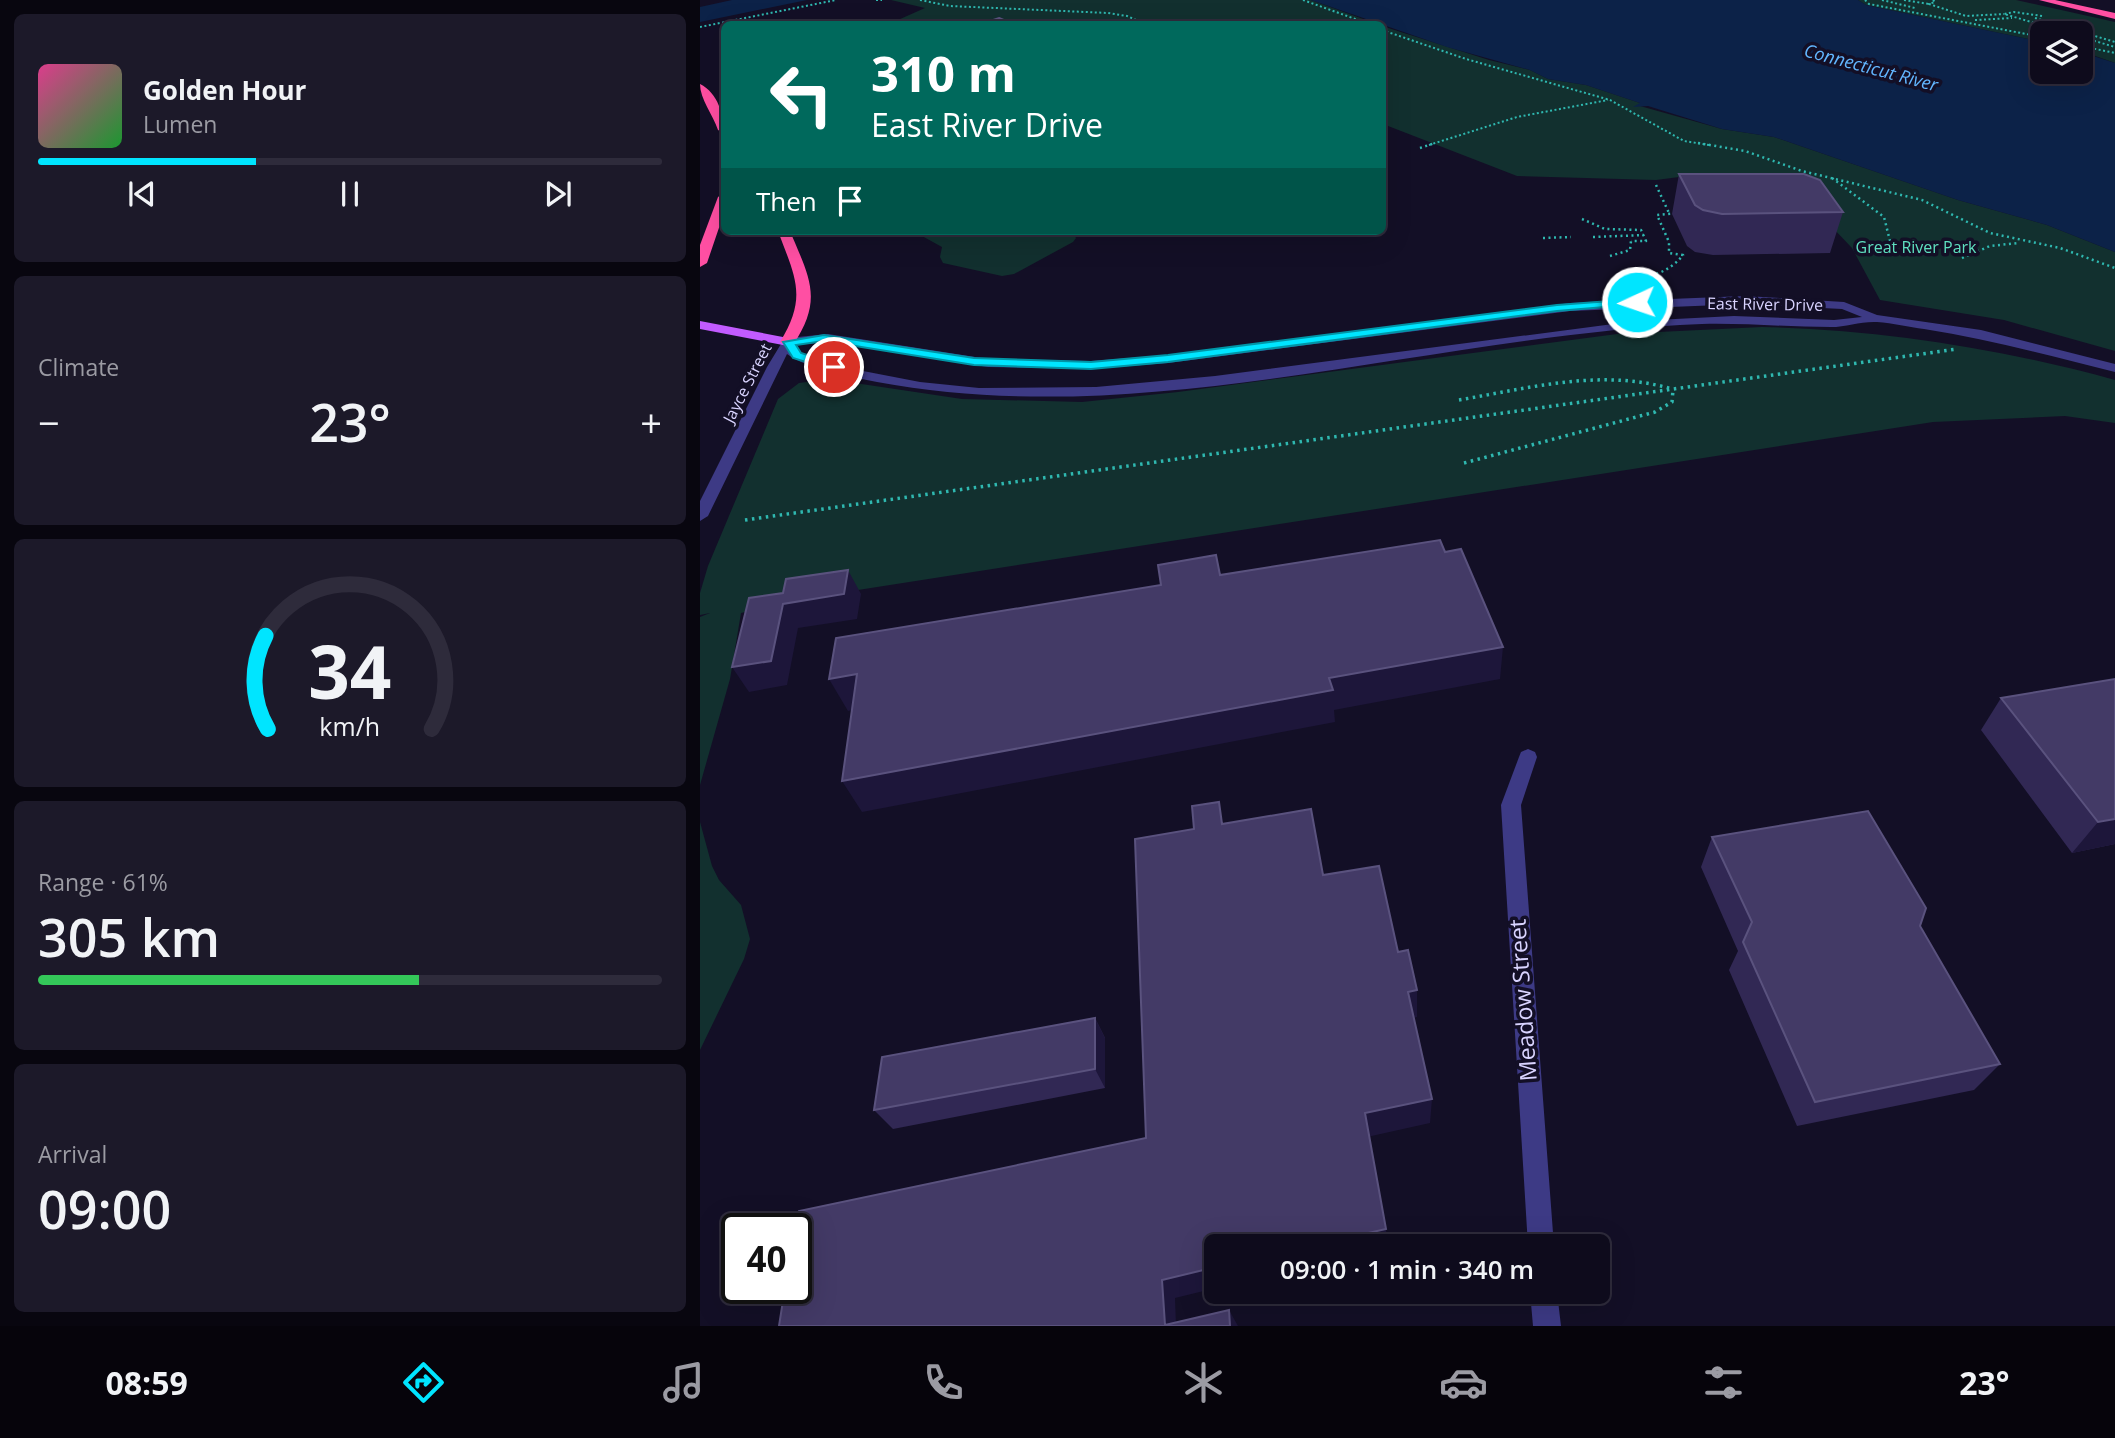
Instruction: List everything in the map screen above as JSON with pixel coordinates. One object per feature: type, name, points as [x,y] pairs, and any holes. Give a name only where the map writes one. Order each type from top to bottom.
[{"type":"highway","points":[[2043,0],[2115,16]]},
{"type":"highway","points":[[2091,0],[2115,5]]},
{"type":"highway","points":[[700,87],[721,120]]},
{"type":"highway","points":[[700,263],[721,205]]},
{"type":"highway","points":[[785,235],[807,295],[806,314],[788,342]]},
{"type":"main road","name":"East River Drive","points":[[700,325],[788,342]]},
{"type":"street","name":"East River Drive","points":[[1874,318],[1850,323],[1744,320],[1628,326],[1225,379],[1093,393],[979,393],[919,385],[834,367],[797,356],[788,342],[828,338],[948,359],[1025,366],[1104,365],[1617,303],[1699,300],[1808,303],[1848,307],[1874,318],[1990,336],[2115,368]]},
{"type":"street","points":[[1617,303],[1628,326]]},
{"type":"street","name":"Jayce Street","points":[[700,516],[773,367],[788,342]]},
{"type":"street","points":[[1215,352],[1225,379]]},
{"type":"street","name":"Meadow Street","points":[[1528,757],[1511,805],[1540,1234]]},
{"type":"street","points":[[1545,1304],[1547,1326]]},
{"type":"path","points":[[730,21],[836,0]]},
{"type":"path","points":[[876,0],[882,0]]},
{"type":"path","points":[[920,0],[950,6],[1108,13],[1138,21]]},
{"type":"path","points":[[1303,0],[1361,21]]},
{"type":"path","points":[[1865,0],[1869,5],[2030,36]]},
{"type":"path","points":[[1882,0],[1965,19],[1989,21],[2015,18]]},
{"type":"path","points":[[1904,0],[1929,4],[1966,16],[2014,12]]},
{"type":"path","points":[[1929,4],[1935,2],[1933,0]]},
{"type":"path","points":[[2004,14],[2030,22]]},
{"type":"path","points":[[2028,16],[2115,42]]},
{"type":"path","points":[[700,27],[721,23]]},
{"type":"path","points":[[1386,31],[1466,59],[1610,100],[1684,141],[1745,151],[1788,167],[1922,200],[1990,233],[2060,248],[2115,268]]},
{"type":"path","points":[[2093,41],[2115,47]]},
{"type":"path","points":[[2093,50],[2115,53]]},
{"type":"path","points":[[1420,148],[1517,117],[1610,100]]},
{"type":"path","points":[[1831,178],[1884,218],[1890,241]]},
{"type":"path","points":[[1656,185],[1669,213]]},
{"type":"path","points":[[1624,280],[1664,272],[1681,258],[1683,255],[1669,253],[1670,242],[1657,215],[1682,213]]},
{"type":"path","points":[[1581,219],[1598,227],[1641,230],[1646,241],[1631,241]]},
{"type":"path","points":[[1610,256],[1627,252],[1632,247],[1626,230]]},
{"type":"path","points":[[1593,237],[1644,235]]},
{"type":"path","points":[[1543,238],[1571,237]]},
{"type":"path","points":[[1962,258],[1990,246],[2026,242]]},
{"type":"path","points":[[745,520],[1960,349]]},
{"type":"path","points":[[1459,400],[1607,378],[1642,380],[1673,390]]},
{"type":"path","points":[[1464,463],[1656,412],[1672,402],[1673,390]]},
{"type":"green space","points":[[891,0],[1311,0],[1369,21],[896,21],[925,8]]},
{"type":"green space","points":[[1858,0],[2016,0],[2115,22],[2115,63],[2093,55],[2093,21],[2030,21],[2030,39],[1866,5]]},
{"type":"green space","name":"Great River Park","points":[[1386,27],[1530,70],[1548,79],[1586,85],[1640,103],[1640,106],[1722,129],[1774,137],[1958,200],[2047,225],[2115,252],[2115,351],[2004,320],[1880,300],[1852,248],[1832,227],[1687,176],[1656,180],[1517,176],[1386,125]]},
{"type":"green space","points":[[1074,235],[1076,238],[1014,274],[1002,276],[943,263],[940,257],[942,247],[922,236]]},
{"type":"green space","points":[[1762,327],[1852,332],[1940,343],[2028,359],[2115,380],[2115,423],[2065,416],[1933,422],[794,600],[741,613],[730,679],[700,785],[700,617],[710,613],[700,615],[700,593],[708,566],[778,399],[799,383],[828,379],[962,399],[1082,402],[1178,392],[1617,334]]},
{"type":"green space","points":[[700,822],[712,866],[719,880],[741,905],[750,939],[744,959],[700,1050]]},
{"type":"water","points":[[732,0],[807,0],[700,22],[700,7]]},
{"type":"water","name":"Connecticut River","points":[[1311,0],[1858,0],[1866,5],[2030,39],[2030,84],[2093,84],[2093,56],[2115,63],[2115,252],[2047,225],[1958,200],[1774,137],[1722,129],[1648,106],[1633,107],[1640,103],[1586,85],[1548,79],[1530,70],[1447,47],[1386,26],[1386,21],[1372,21]]},
{"type":"building","points":[[1679,174],[1804,174],[1820,180],[1843,212],[1722,214],[1703,210],[1695,205]]},
{"type":"building","points":[[1440,540],[1445,552],[1461,549],[1503,647],[1329,678],[1333,690],[842,781],[857,674],[829,679],[836,638],[1161,585],[1158,565],[1216,555],[1220,575]]},
{"type":"building","points":[[848,570],[844,594],[783,604],[771,661],[732,667],[749,598],[783,593],[786,579]]},
{"type":"building","points":[[2115,679],[2115,819],[2098,822],[2001,698]]},
{"type":"building","points":[[1219,802],[1222,824],[1311,809],[1323,875],[1379,866],[1398,952],[1408,950],[1417,990],[1408,992],[1432,1099],[1365,1113],[1386,1229],[1364,1234],[1204,1234],[1204,1270],[1162,1280],[1165,1325],[1229,1310],[1230,1326],[779,1326],[782,1304],[812,1304],[812,1213],[799,1211],[1146,1138],[1135,839],[1194,829],[1192,806]]},
{"type":"building","points":[[1868,811],[1926,908],[1920,926],[2000,1064],[1815,1102],[1743,942],[1752,922],[1712,837]]},
{"type":"building","points":[[1095,1018],[1095,1069],[874,1110],[882,1057]]},
{"type":"route","points":[[834,367],[797,356],[788,342],[824,338],[974,362],[1025,366],[1091,365],[1168,359],[1557,308],[1637,302]]}]
